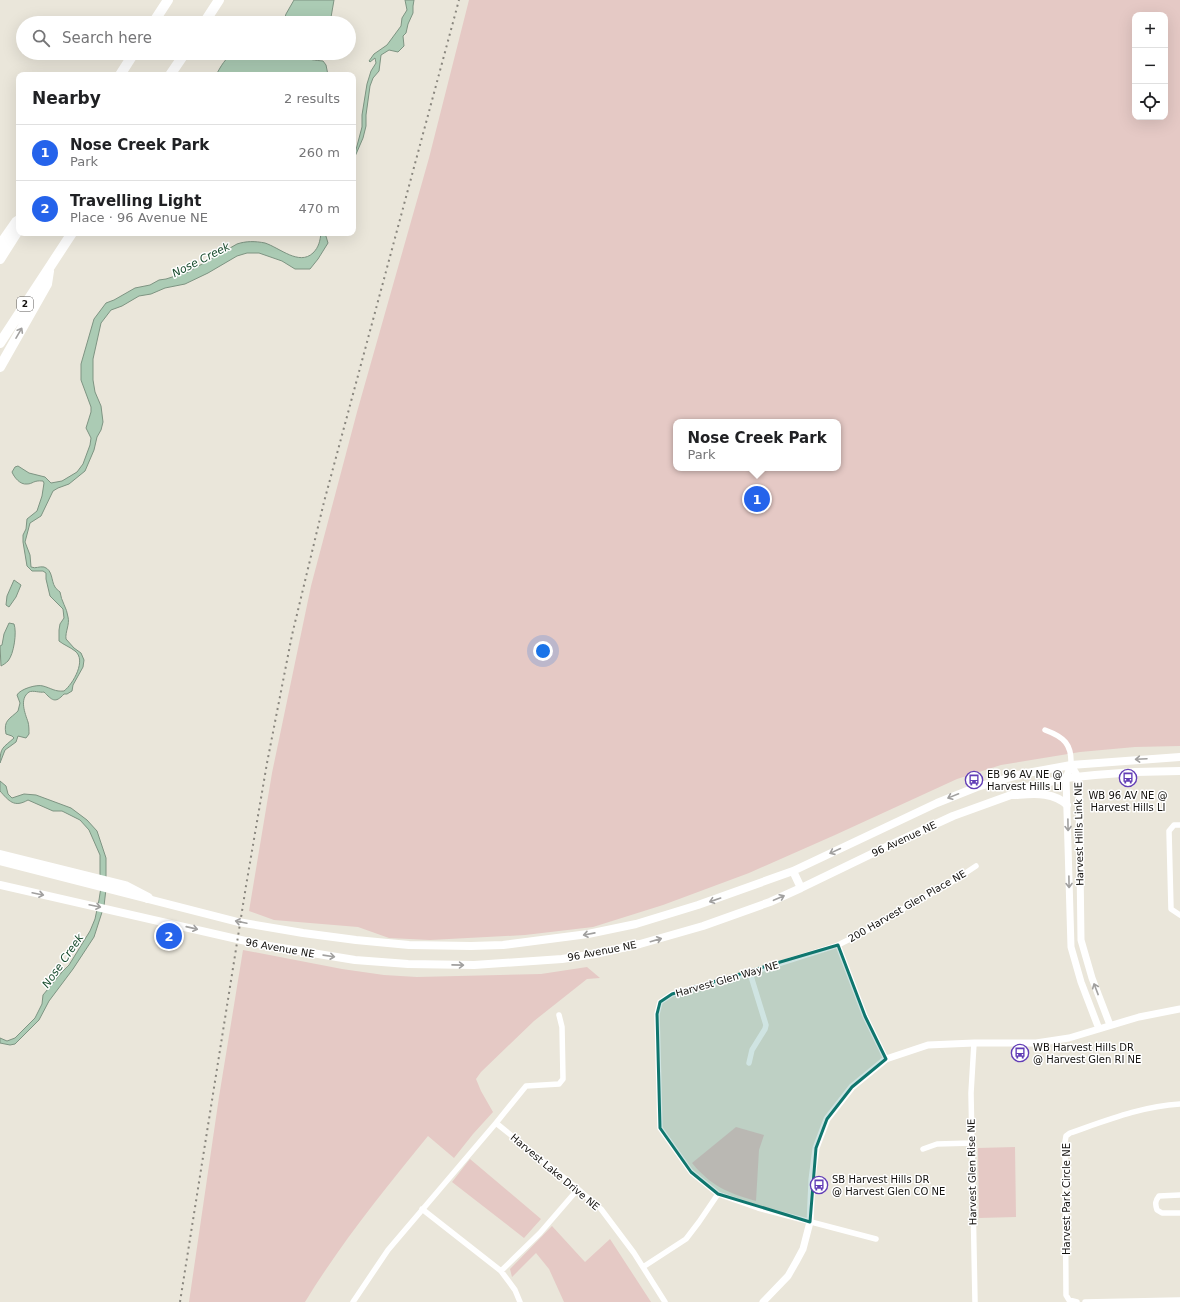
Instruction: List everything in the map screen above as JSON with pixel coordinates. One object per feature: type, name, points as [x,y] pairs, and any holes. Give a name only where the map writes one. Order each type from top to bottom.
[{"type":"highway","points":[[158,16],[168,0]]},
{"type":"highway","points":[[209,16],[219,0]]},
{"type":"highway","points":[[122,72],[130,60]]},
{"type":"highway","points":[[172,72],[180,60]]},
{"type":"highway","points":[[0,244],[16,222]]},
{"type":"highway","points":[[0,259],[16,234]]},
{"type":"highway","name":"2","points":[[0,343],[70,236]]},
{"type":"highway","points":[[0,367],[47,284],[51,266]]},
{"type":"highway","points":[[0,855],[57,872],[125,886],[148,898]]},
{"type":"main road","name":"96 Avenue NE","points":[[148,898],[216,916],[266,927],[356,940],[409,945],[471,946],[510,944],[588,934],[636,924],[698,906],[761,884],[793,871],[937,803],[977,787],[1022,774],[1071,765],[1180,757]]},
{"type":"main road","name":"96 Avenue NE","points":[[0,885],[263,945],[355,960],[408,964],[474,965],[562,959],[595,954],[640,944],[689,930],[770,902],[953,816],[1011,795],[1028,786],[1066,778],[1135,772],[1180,771]]},
{"type":"main road","points":[[1011,795],[1050,795],[1068,805]]},
{"type":"main road","points":[[0,861],[57,872]]},
{"type":"main road","points":[[793,871],[802,888]]},
{"type":"street","points":[[1045,730],[1065,740],[1072,754],[1071,765]]},
{"type":"street","name":"Harvest Hills Link NE","points":[[1071,765],[1078,777],[1081,940],[1092,978],[1110,1025]]},
{"type":"street","name":"Harvest Hills Link NE","points":[[1071,765],[1066,778],[1068,805],[1071,947],[1081,982],[1099,1029]]},
{"type":"street","points":[[1180,825],[1174,825],[1169,831],[1171,909],[1180,915]]},
{"type":"street","name":"200 Harvest Glen Place NE","points":[[838,945],[876,926],[899,911],[952,882],[976,866]]},
{"type":"street","points":[[838,945],[865,1016],[886,1059]]},
{"type":"street","name":"Harvest Glen Way NE","points":[[838,945],[750,973],[672,994],[660,1002],[657,1014],[660,1128],[691,1172],[718,1194],[758,1208],[876,1239]]},
{"type":"street","points":[[748,1063],[752,1050],[766,1025],[750,973]]},
{"type":"street","points":[[767,1301],[788,1276],[803,1249],[810,1222],[812,1179],[816,1148],[827,1119],[852,1087],[886,1059],[928,1045],[1036,1043],[1069,1038],[1139,1017],[1180,1009]]},
{"type":"street","points":[[353,1302],[388,1250],[526,1086],[559,1084],[563,1080],[562,1027],[559,1015]]},
{"type":"street","name":"Harvest Glen Rise NE","points":[[974,1043],[971,1093],[975,1302]]},
{"type":"street","name":"Harvest Park Circle NE","points":[[1077,1302],[1069,1300],[1066,1295],[1066,1136],[1070,1133],[1110,1119],[1162,1105],[1180,1104]]},
{"type":"street","name":"Harvest Lake Drive NE","points":[[496,1123],[578,1189],[601,1210],[643,1266],[665,1302]]},
{"type":"street","points":[[923,1149],[937,1144],[972,1143]]},
{"type":"street","points":[[501,1271],[540,1233],[578,1189]]},
{"type":"street","points":[[643,1266],[686,1239],[700,1222],[718,1194]]},
{"type":"street","points":[[1180,1195],[1159,1196],[1155,1204],[1157,1210],[1162,1214],[1180,1213]]},
{"type":"street","points":[[422,1209],[501,1271],[515,1290],[520,1302]]},
{"type":"street","points":[[1085,1302],[1180,1300]]},
{"type":"highlighted area","points":[[838,945],[865,1016],[886,1059],[852,1087],[827,1119],[816,1148],[810,1222],[718,1194],[691,1172],[660,1128],[657,1014],[660,1002],[672,994]]},
{"type":"shaded area","points":[[294,0],[334,0],[331,16],[285,16]]},
{"type":"shaded area","points":[[405,0],[414,0],[413,13],[406,33],[403,36],[404,46],[398,52],[389,50],[381,55],[379,71],[373,78],[370,86],[366,126],[356,154],[362,127],[362,115],[367,84],[371,71],[376,63],[375,58],[370,62],[369,61],[374,54],[387,45],[401,26],[402,18],[407,10]]},
{"type":"shaded area","points":[[469,0],[1180,0],[1180,746],[1135,747],[1080,752],[1001,765],[957,779],[749,873],[663,905],[593,927],[525,935],[430,940],[389,938],[358,927],[274,920],[249,911],[272,773],[311,586],[357,412],[429,158]]},
{"type":"shaded area","points":[[226,60],[314,60],[323,61],[326,65],[327,72],[218,72]]},
{"type":"shaded area","points":[[320,236],[326,236],[328,243],[310,269],[295,269],[282,261],[259,253],[247,253],[237,256],[208,273],[185,284],[139,296],[122,306],[111,310],[101,323],[93,359],[93,380],[95,392],[101,406],[103,422],[101,430],[85,471],[69,484],[53,491],[41,516],[30,523],[25,542],[30,555],[31,567],[47,568],[56,589],[60,592],[68,620],[66,639],[81,653],[84,660],[83,667],[73,685],[72,691],[64,694],[56,700],[51,699],[44,692],[31,691],[26,695],[23,702],[29,734],[26,738],[18,736],[16,742],[5,750],[0,763],[3,748],[14,738],[6,734],[5,726],[8,720],[18,711],[20,703],[17,695],[21,691],[37,686],[64,691],[75,678],[79,666],[80,660],[75,651],[59,641],[60,624],[64,618],[63,609],[50,596],[46,573],[43,571],[32,571],[27,566],[23,535],[26,529],[27,519],[37,511],[42,496],[44,483],[43,481],[40,481],[24,484],[16,478],[12,472],[15,467],[18,466],[29,473],[45,477],[51,483],[62,481],[77,472],[83,464],[91,438],[86,428],[91,407],[81,380],[81,364],[94,319],[106,303],[135,288],[150,285],[159,280],[188,272],[237,244],[244,242],[265,243],[289,255],[302,258],[308,257],[313,253],[319,244]]},
{"type":"shaded area","points":[[14,580],[21,585],[16,597],[9,607],[6,605],[7,596]]},
{"type":"shaded area","points":[[9,623],[14,624],[15,628],[14,643],[10,658],[1,666],[0,646],[2,645],[4,634]]},
{"type":"shaded area","points":[[0,781],[6,786],[8,794],[12,798],[24,794],[36,795],[71,808],[87,820],[97,831],[106,858],[106,889],[104,906],[94,937],[73,969],[49,1001],[39,1020],[15,1044],[10,1045],[0,1043],[0,1038],[7,1041],[15,1038],[35,1018],[42,1004],[43,995],[69,965],[90,931],[95,919],[101,887],[100,855],[89,830],[80,820],[62,811],[53,811],[28,800],[19,803],[12,802],[0,791]]},
{"type":"shaded area","points":[[243,950],[342,969],[384,975],[417,977],[541,974],[587,967],[600,978],[587,979],[534,1021],[481,1072],[476,1079],[493,1112],[454,1158],[428,1136],[348,1238],[305,1302],[189,1302],[219,1097]]},
{"type":"shaded area","points":[[736,1127],[764,1135],[759,1150],[756,1201],[728,1192],[721,1188],[706,1178],[692,1163]]},
{"type":"shaded area","points":[[1015,1147],[1016,1217],[979,1218],[978,1148]]},
{"type":"shaded area","points":[[470,1159],[541,1219],[524,1238],[452,1182]]},
{"type":"shaded area","points":[[552,1226],[585,1262],[610,1239],[651,1302],[564,1302],[549,1269],[536,1253],[512,1277],[510,1269]]},
{"type":"railway","points":[[180,1302],[246,886],[267,763],[292,635],[324,502],[459,0]]},
{"type":"place","name":"Nose Creek Park","points":[[757,499]]},
{"type":"place","name":"WB 96 AV NE @ Harvest Hills LI","points":[[1128,778]]},
{"type":"place","name":"EB 96 AV NE @ Harvest Hills LI","points":[[974,780]]},
{"type":"place","name":"Travelling Light","points":[[169,936]]},
{"type":"place","name":"WB Harvest Hills DR @ Harvest Glen RI NE","points":[[1020,1053]]},
{"type":"place","name":"SB Harvest Hills DR @ Harvest Glen CO NE","points":[[819,1185]]},
{"type":"water label","name":"Nose Creek","points":[[201,260]]},
{"type":"water label","name":"Nose Creek","points":[[63,961]]}]
